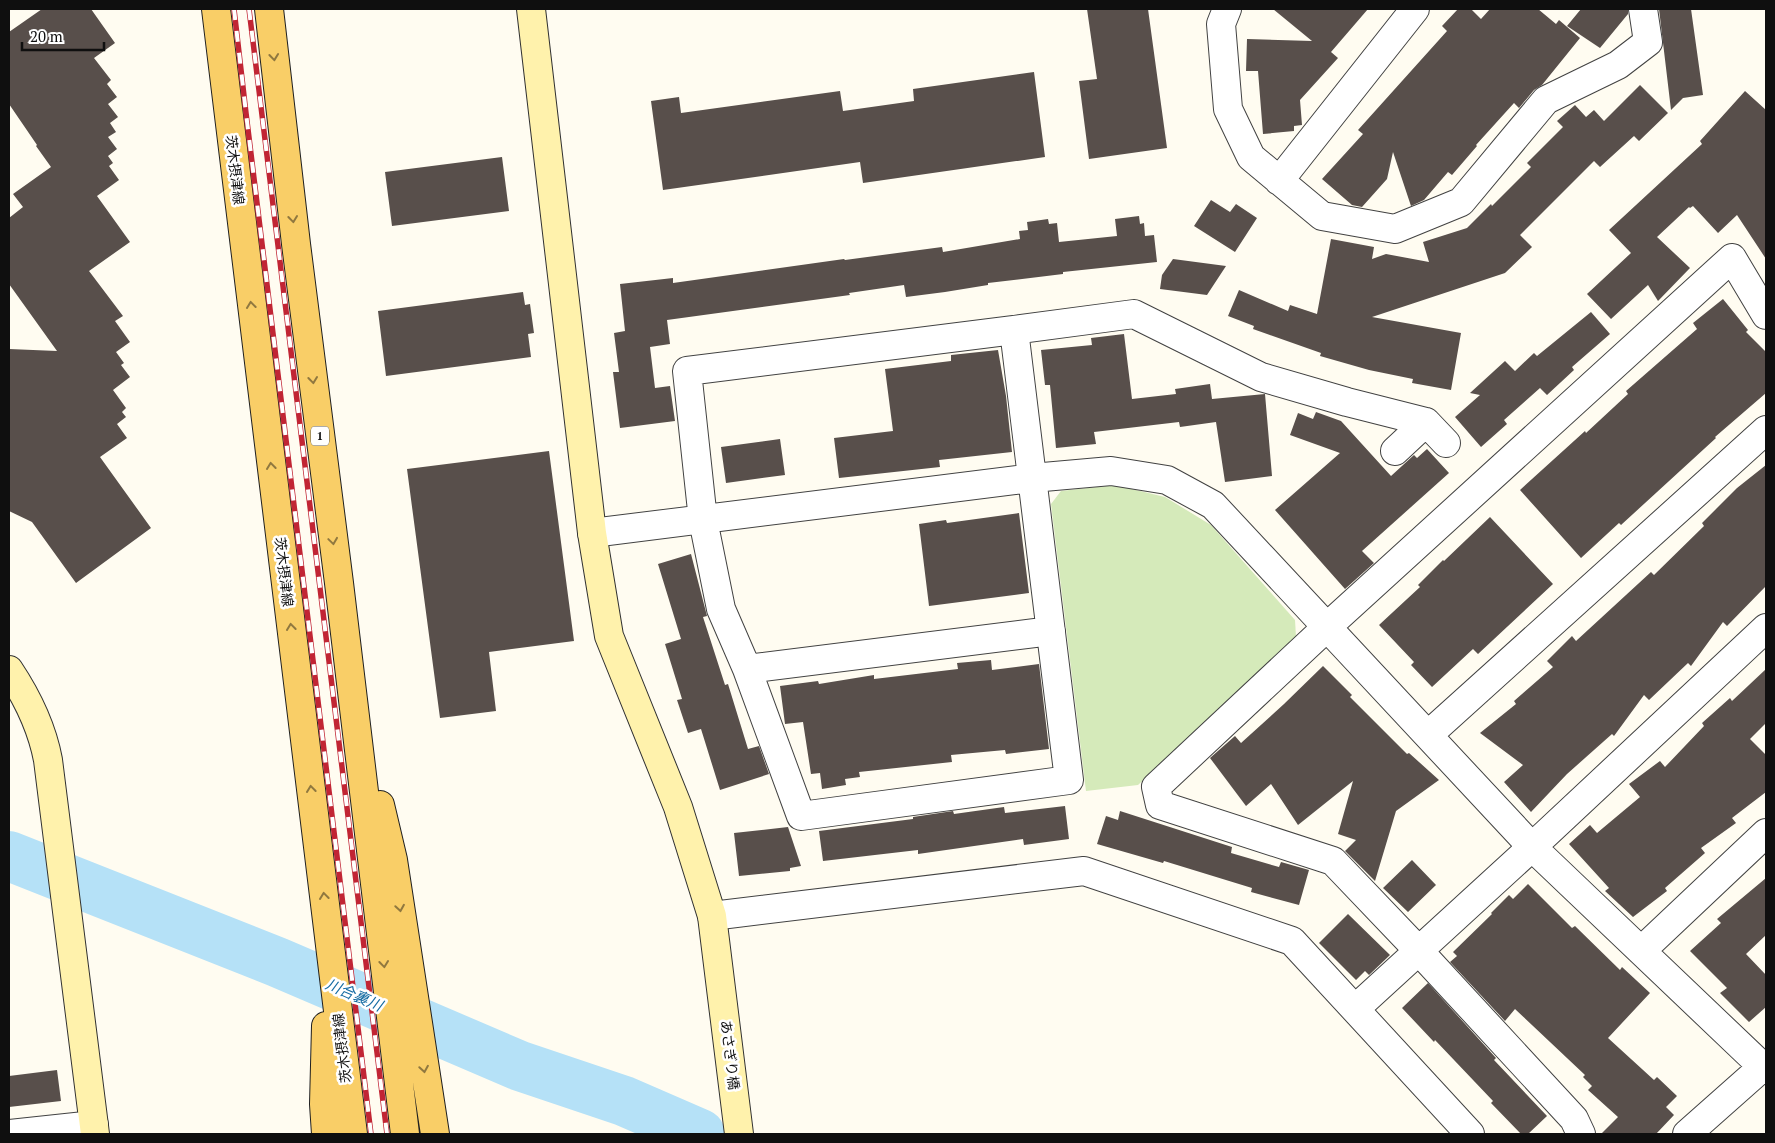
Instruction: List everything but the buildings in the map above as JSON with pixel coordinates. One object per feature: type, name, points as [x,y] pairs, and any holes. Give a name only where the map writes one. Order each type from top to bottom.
[{"type":"main road","name":"茨木摂津線","points":[[216,9],[328,927],[336,1102],[353,1134]]},
{"type":"main road","name":"1","points":[[269,9],[349,673],[383,862],[404,1130]]},
{"type":"main road","points":[[383,862],[434,1129]]},
{"type":"main road","points":[[326,1134],[336,1102]]},
{"type":"street","name":"あさぎり橋","points":[[531,9],[592,533],[609,636],[678,807],[712,916],[739,1134]]},
{"type":"street","points":[[1227,9],[1221,24],[1228,109],[1251,157],[1322,216],[1395,229],[1461,202],[1546,100],[1618,65],[1648,42],[1643,9]]},
{"type":"street","points":[[1278,181],[1415,9]]},
{"type":"street","points":[[1581,1134],[1574,1119],[1333,861],[1160,805],[1156,787],[1328,626],[1732,258],[1766,315]]},
{"type":"street","points":[[1014,330],[1069,780],[800,816],[748,669],[721,609],[703,520],[687,371],[1134,314],[1261,377],[1346,402],[1426,422],[1446,443]]},
{"type":"street","points":[[1395,451],[1426,422]]},
{"type":"street","points":[[1428,735],[1766,430]]},
{"type":"street","points":[[592,533],[1032,478],[1111,471],[1167,480],[1212,505],[1328,626],[1532,847],[1765,1067],[1688,1134]]},
{"type":"street","points":[[1355,1009],[1532,847],[1766,628]]},
{"type":"street","points":[[748,669],[1051,631]]},
{"type":"street","points":[[9,670],[27,699],[46,748],[95,1130],[10,1134]]},
{"type":"street","points":[[1641,951],[1766,833]]},
{"type":"street","points":[[712,916],[1084,871],[1292,941],[1470,1134]]},
{"type":"green space","points":[[1115,485],[1165,497],[1211,525],[1295,620],[1296,637],[1138,785],[1086,791],[1051,504],[1061,491]]},
{"type":"waterway","name":"川合裏川","points":[[9,856],[277,962],[520,1066],[624,1101],[700,1134]]},
{"type":"railway","points":[[234,9],[371,1134]]},
{"type":"railway","points":[[249,9],[387,1134]]}]
